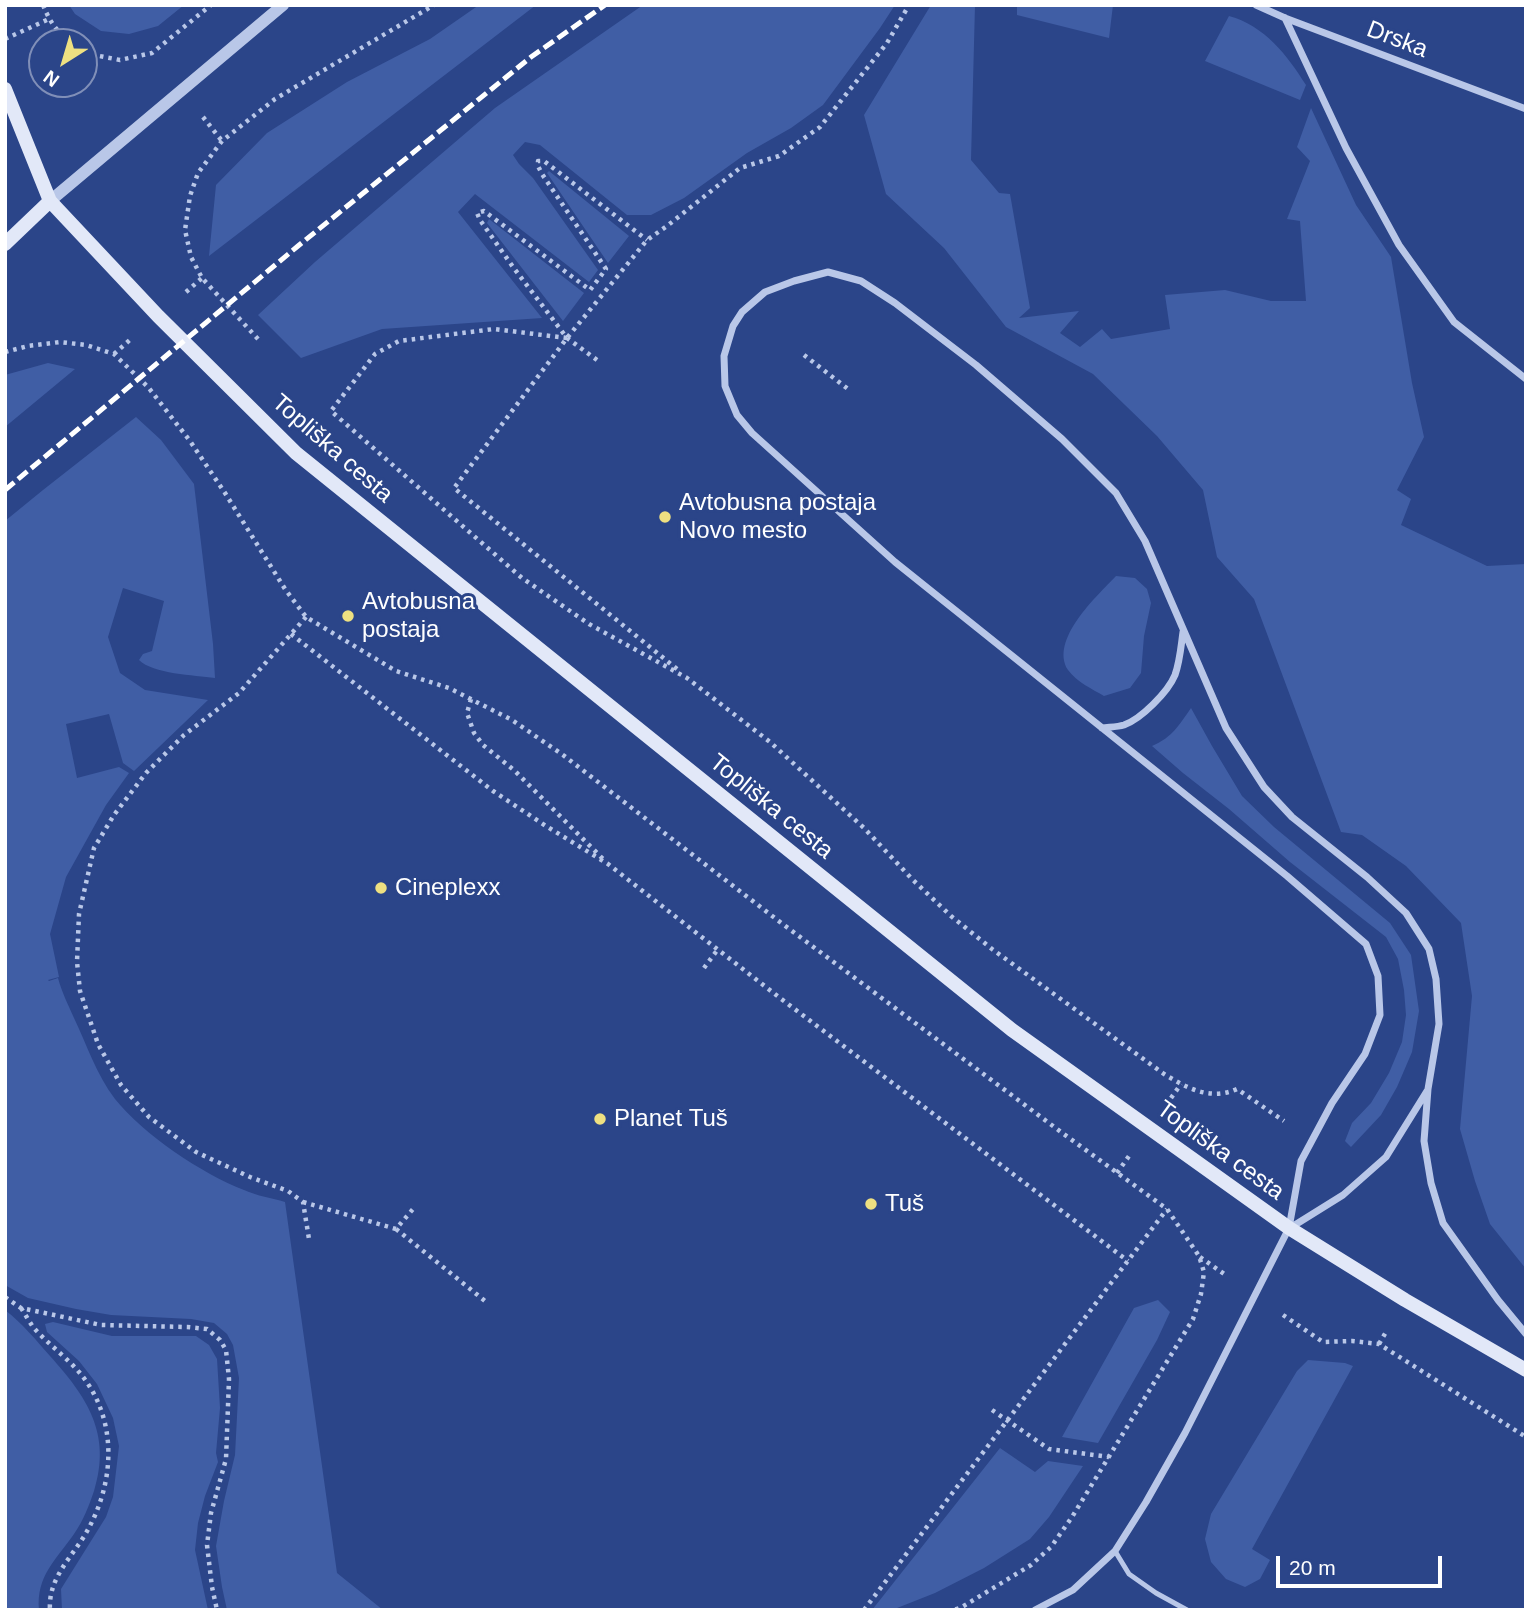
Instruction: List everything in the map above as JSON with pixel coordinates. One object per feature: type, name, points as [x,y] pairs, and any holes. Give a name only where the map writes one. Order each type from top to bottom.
[{"type":"main road","points":[[5,89],[50,201],[5,244]]},
{"type":"main road","name":"Topliška cesta","points":[[50,201],[158,316],[296,453],[1012,1030],[1289,1228],[1405,1300],[1526,1370]]},
{"type":"street","points":[[50,201],[283,5]]},
{"type":"street","name":"Drska","points":[[1256,5],[1526,108]]},
{"type":"street","points":[[1285,18],[1346,148],[1399,245],[1454,322],[1526,379]]},
{"type":"street","points":[[1035,1610],[1073,1590],[1115,1551],[1185,1433],[1289,1228],[1301,1161],[1332,1103],[1365,1054],[1380,1015],[1378,976],[1366,944],[1287,876],[895,562],[752,433],[737,415],[725,387],[724,356],[733,326],[742,312],[765,292],[828,272],[861,281],[895,303],[1005,389],[1062,439],[1116,494],[1146,541],[1226,728],[1264,787],[1292,817],[1406,912],[1429,950],[1436,979],[1439,1024],[1428,1089],[1424,1141],[1431,1183],[1443,1223],[1526,1334]]},
{"type":"street","points":[[1102,728],[1124,725],[1141,716],[1156,701],[1174,678],[1183,630]]},
{"type":"street","points":[[1289,1228],[1343,1195],[1386,1157],[1428,1089]]},
{"type":"lane","points":[[1115,1551],[1129,1574],[1187,1610]]},
{"type":"path","points":[[43,5],[56,28]]},
{"type":"path","points":[[98,56],[120,60],[152,53],[211,5]]},
{"type":"path","points":[[258,339],[202,278],[191,257],[186,230],[190,196],[198,173],[222,141],[275,99],[434,5]]},
{"type":"path","points":[[909,5],[887,43],[820,127],[779,156],[740,168],[647,240],[567,338],[454,488],[687,678],[771,742],[864,828],[922,889],[992,949],[1181,1084],[1211,1094],[1226,1094],[1237,1089]]},
{"type":"path","points":[[5,39],[49,19]]},
{"type":"path","points":[[597,360],[567,338],[513,267],[477,213],[484,211],[590,290],[606,269],[542,174],[538,160],[647,240]]},
{"type":"path","points":[[567,338],[494,329],[399,341],[375,354],[331,411],[522,578],[589,624],[687,678]]},
{"type":"path","points":[[5,352],[60,342],[86,345],[114,354],[148,387],[190,441],[285,589],[306,617],[396,671],[449,688],[512,720],[563,755],[1060,1132],[1167,1209],[1199,1256],[1204,1272],[1193,1319],[1051,1547],[1031,1565],[954,1610]]},
{"type":"path","points":[[804,355],[848,389]]},
{"type":"path","points":[[306,617],[239,693],[184,735],[146,773],[114,815],[94,848],[79,914],[76,962],[80,991],[99,1044],[121,1085],[149,1117],[196,1153],[288,1191],[303,1202],[396,1229],[485,1301]]},
{"type":"path","points":[[291,634],[493,791],[608,864],[780,998],[1128,1261]]},
{"type":"path","points":[[471,699],[467,713],[474,733],[483,745],[515,771],[608,864]]},
{"type":"path","points":[[704,968],[718,949]]},
{"type":"path","points":[[303,1202],[309,1239]]},
{"type":"path","points":[[396,1229],[413,1209]]},
{"type":"path","points":[[864,1610],[1167,1209]]},
{"type":"path","points":[[1256,1295],[1323,1342],[1352,1340],[1379,1344],[1526,1437]]},
{"type":"path","points":[[5,1297],[21,1308],[101,1325],[207,1329],[220,1340],[226,1350],[229,1379],[226,1459],[211,1513],[206,1545],[217,1610]]},
{"type":"path","points":[[21,1308],[32,1325],[79,1372],[97,1399],[106,1421],[108,1471],[101,1498],[94,1519],[52,1587],[50,1610]]},
{"type":"path","points":[[992,1409],[1049,1449],[1109,1457]]},
{"type":"shaded area","points":[[69,5],[184,5],[158,26],[129,34],[101,31],[75,14]]},
{"type":"shaded area","points":[[479,5],[536,5],[209,256],[216,185],[267,133],[347,82],[430,39]]},
{"type":"shaded area","points":[[643,5],[895,5],[823,105],[791,128],[747,153],[684,198],[651,215],[627,215],[540,145],[525,142],[513,155],[533,178],[598,270],[589,282],[475,194],[458,212],[542,318],[382,329],[301,358],[258,315],[315,262],[495,108]]},
{"type":"shaded area","points":[[931,5],[975,5],[971,160],[999,193],[1010,194],[1030,308],[1019,318],[1079,311],[1060,333],[1080,347],[1102,329],[1111,339],[1170,329],[1165,295],[1225,290],[1271,301],[1306,301],[1300,221],[1287,219],[1310,161],[1297,147],[1311,108],[1356,205],[1391,257],[1424,437],[1397,490],[1411,499],[1401,525],[1487,566],[1526,564],[1526,1269],[1490,1224],[1460,1129],[1472,996],[1461,923],[1406,866],[1362,835],[1341,832],[1254,599],[1217,557],[1203,490],[1157,436],[1093,374],[1006,327],[944,248],[886,194],[864,115]]},
{"type":"shaded area","points":[[1017,5],[1113,5],[1109,38],[1017,15]]},
{"type":"shaded area","points":[[1229,16],[1254,27],[1283,53],[1306,85],[1300,100],[1205,61]]},
{"type":"shaded area","points":[[549,171],[629,236],[608,263],[547,173]]},
{"type":"shaded area","points":[[489,219],[584,293],[563,321],[487,223]]},
{"type":"shaded area","points":[[48,363],[75,369],[5,427],[5,375]]},
{"type":"shaded area","points":[[136,417],[161,440],[194,484],[215,678],[164,671],[145,665],[139,660],[143,654],[152,651],[164,601],[123,588],[108,637],[120,673],[145,690],[208,700],[134,771],[123,763],[109,714],[66,724],[77,778],[119,767],[129,773],[106,805],[66,877],[50,934],[59,977],[48,980],[58,978],[102,1080],[115,1099],[141,1126],[174,1152],[210,1174],[249,1192],[285,1202],[337,1573],[383,1610],[227,1610],[216,1546],[235,1455],[239,1378],[233,1345],[227,1334],[214,1323],[191,1319],[111,1315],[76,1309],[28,1298],[5,1285],[5,521]]},
{"type":"shaded area","points":[[1116,576],[1135,578],[1147,589],[1151,603],[1144,636],[1141,673],[1130,688],[1104,696],[1080,682],[1068,670],[1064,658],[1065,645],[1078,619]]},
{"type":"shaded area","points":[[1191,708],[1242,796],[1274,827],[1390,923],[1411,955],[1419,1011],[1412,1052],[1381,1115],[1351,1147],[1345,1141],[1352,1123],[1371,1103],[1389,1073],[1402,1042],[1406,1015],[1398,959],[1386,937],[1290,862],[1152,746],[1170,735]]},
{"type":"shaded area","points":[[1158,1300],[1170,1312],[1098,1443],[1062,1437],[1134,1308]]},
{"type":"shaded area","points":[[5,1310],[29,1332],[75,1386],[93,1418],[98,1434],[99,1471],[94,1491],[83,1519],[44,1578],[39,1610],[5,1610]]},
{"type":"shaded area","points":[[53,1322],[112,1336],[196,1336],[209,1345],[217,1359],[220,1408],[216,1453],[218,1462],[205,1496],[195,1550],[208,1610],[62,1610],[61,1589],[106,1517],[113,1497],[119,1446],[113,1418],[97,1384],[79,1361],[47,1332],[45,1324]]},
{"type":"shaded area","points":[[1308,1360],[1353,1366],[1252,1549],[1270,1560],[1260,1579],[1245,1587],[1226,1579],[1211,1562],[1205,1539],[1211,1514],[1297,1371]]},
{"type":"shaded area","points":[[1000,1448],[1035,1472],[1048,1461],[1083,1466],[1049,1517],[1030,1539],[984,1568],[935,1593],[892,1610],[872,1610]]},
{"type":"railway","points":[[5,490],[298,246],[531,57],[605,5]]},
{"type":"place","name":"Avtobusna postaja Novo mesto","points":[[665,517]]},
{"type":"place","name":"Avtobusna postaja","points":[[348,616]]},
{"type":"place","name":"Cineplexx","points":[[381,888]]},
{"type":"place","name":"Planet Tuš","points":[[600,1119]]},
{"type":"place","name":"Tuš","points":[[871,1204]]}]
